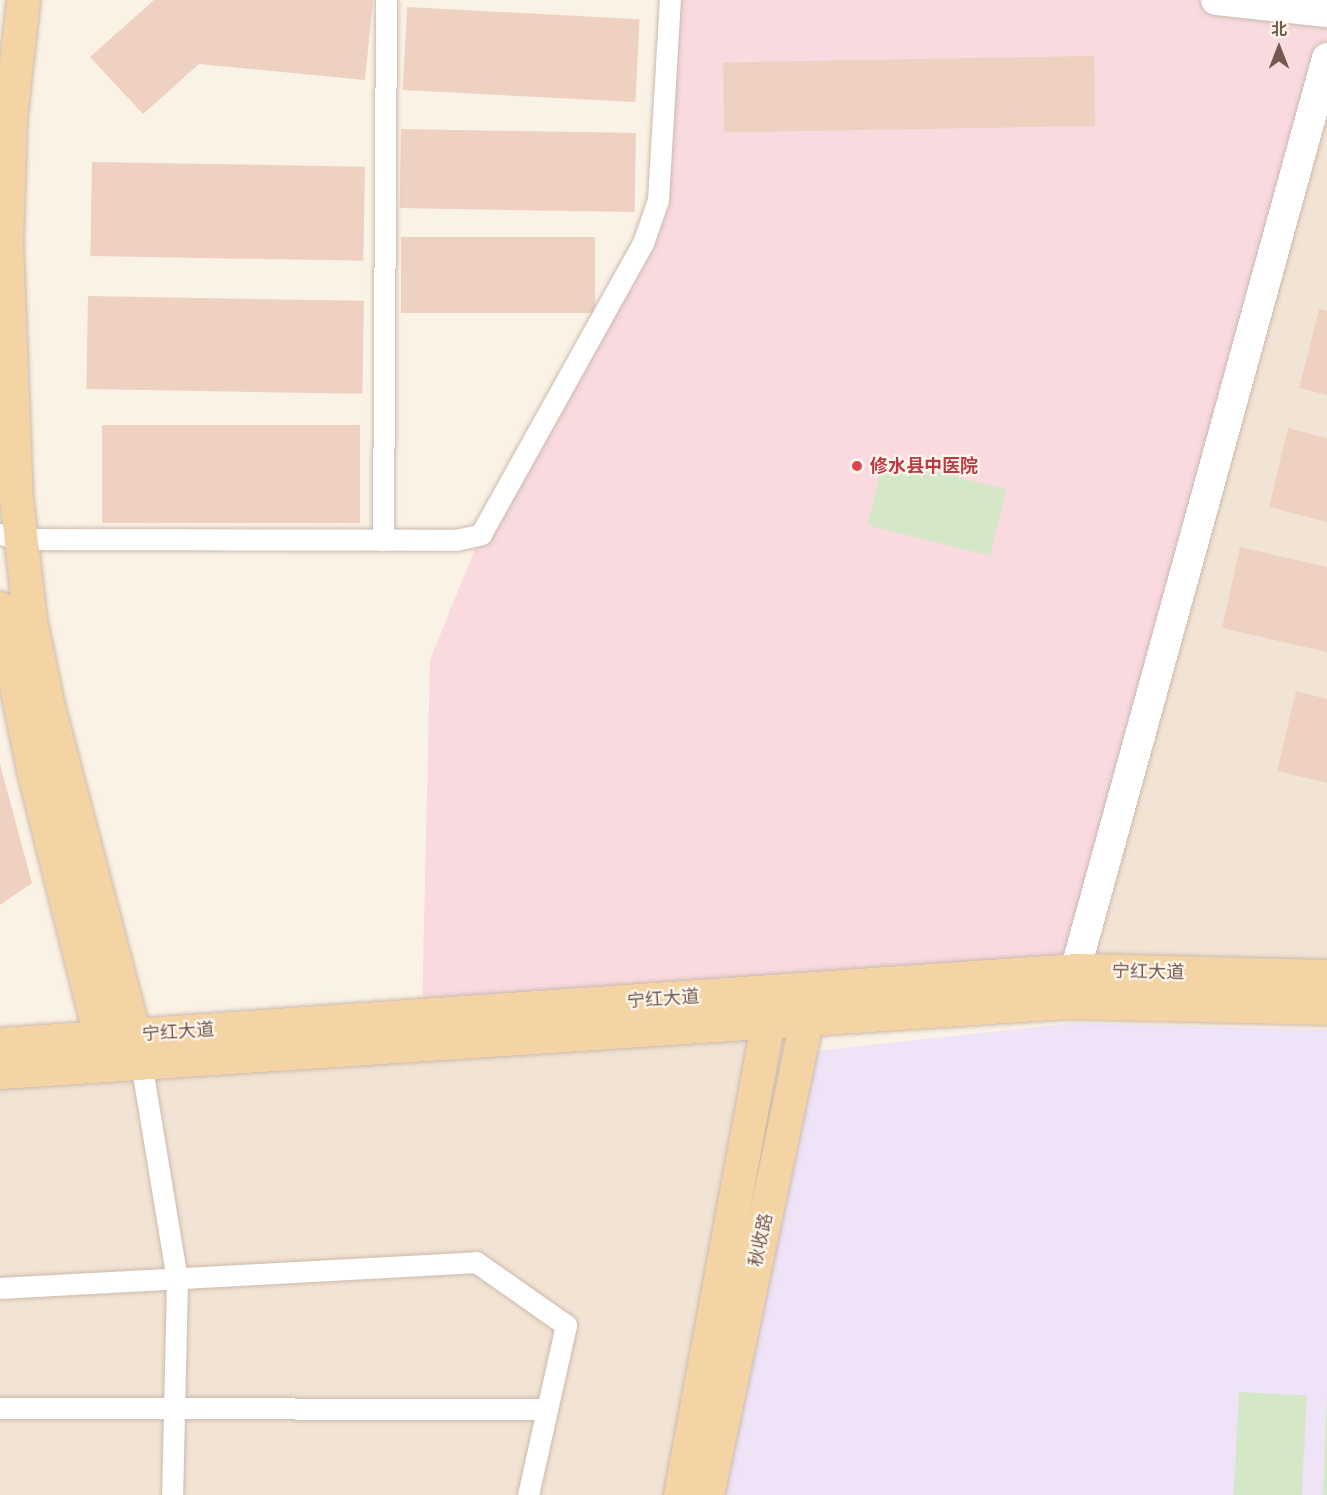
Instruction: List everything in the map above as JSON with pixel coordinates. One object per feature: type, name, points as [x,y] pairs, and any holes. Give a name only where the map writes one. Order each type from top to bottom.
[{"type":"main road","points":[[23,0],[10,117],[6,242],[11,537],[48,707],[138,1049]]},
{"type":"main road","points":[[0,608],[33,769],[104,1051]]},
{"type":"main road","name":"宁红大道","points":[[138,1049],[783,990],[1077,970],[1327,976]]},
{"type":"main road","name":"秋收路","points":[[707,1495],[807,1018],[822,988]]},
{"type":"main road","name":"秋收路","points":[[680,1495],[768,1020],[783,990]]},
{"type":"main road","name":"宁红大道","points":[[0,1044],[104,1051],[768,1020],[1066,1002],[1327,1008]]},
{"type":"main road","name":"宁红大道","points":[[0,1072],[104,1051]]},
{"type":"street","points":[[383,540],[386,0]]},
{"type":"street","points":[[11,537],[456,540],[481,534],[643,243],[658,200],[670,0]]},
{"type":"street","points":[[1216,0],[1327,12]]},
{"type":"street","points":[[1066,1002],[1077,970],[1327,58]]},
{"type":"street","points":[[138,1049],[177,1280],[172,1408],[172,1495]]},
{"type":"street","points":[[0,1288],[476,1262],[566,1325],[528,1495]]},
{"type":"street","points":[[0,1408],[547,1409]]},
{"type":"shaded area","points":[[670,0],[1216,0],[1327,12],[1327,58],[1077,970],[422,1015],[430,660],[481,534],[643,243]]},
{"type":"shaded area","points":[[1327,58],[1327,976],[1077,970]]},
{"type":"shaded area","points":[[768,1020],[680,1495],[0,1495],[0,1072]]},
{"type":"shaded area","points":[[1074,1023],[1327,1030],[1327,1495],[719,1495],[814,1051]]},
{"type":"green space","points":[[884,459],[1006,489],[990,555],[868,525]]},
{"type":"green space","points":[[1239,1392],[1307,1396],[1302,1495],[1234,1495]]},
{"type":"green space","points":[[1327,1395],[1327,1495],[1323,1495]]},
{"type":"building","points":[[154,0],[373,0],[365,80],[199,64],[143,114],[90,57]]},
{"type":"building","points":[[407,7],[640,19],[635,102],[403,90]]},
{"type":"building","points":[[1094,56],[1095,126],[724,132],[723,62]]},
{"type":"building","points":[[401,129],[636,133],[635,212],[400,208]]},
{"type":"building","points":[[92,162],[365,167],[363,261],[90,256]]},
{"type":"building","points":[[401,237],[595,237],[595,313],[401,313]]},
{"type":"building","points":[[88,296],[364,301],[362,394],[86,389]]},
{"type":"building","points":[[1319,309],[1327,311],[1327,395],[1299,388]]},
{"type":"building","points":[[102,425],[360,425],[360,523],[102,523]]},
{"type":"building","points":[[1288,428],[1327,438],[1327,522],[1269,507]]},
{"type":"building","points":[[1240,547],[1327,567],[1327,652],[1222,628]]},
{"type":"building","points":[[1296,691],[1327,699],[1327,783],[1277,771]]},
{"type":"building","points":[[0,764],[32,883],[0,905]]},
{"type":"place","name":"修水县中医院","points":[[857,466]]}]
